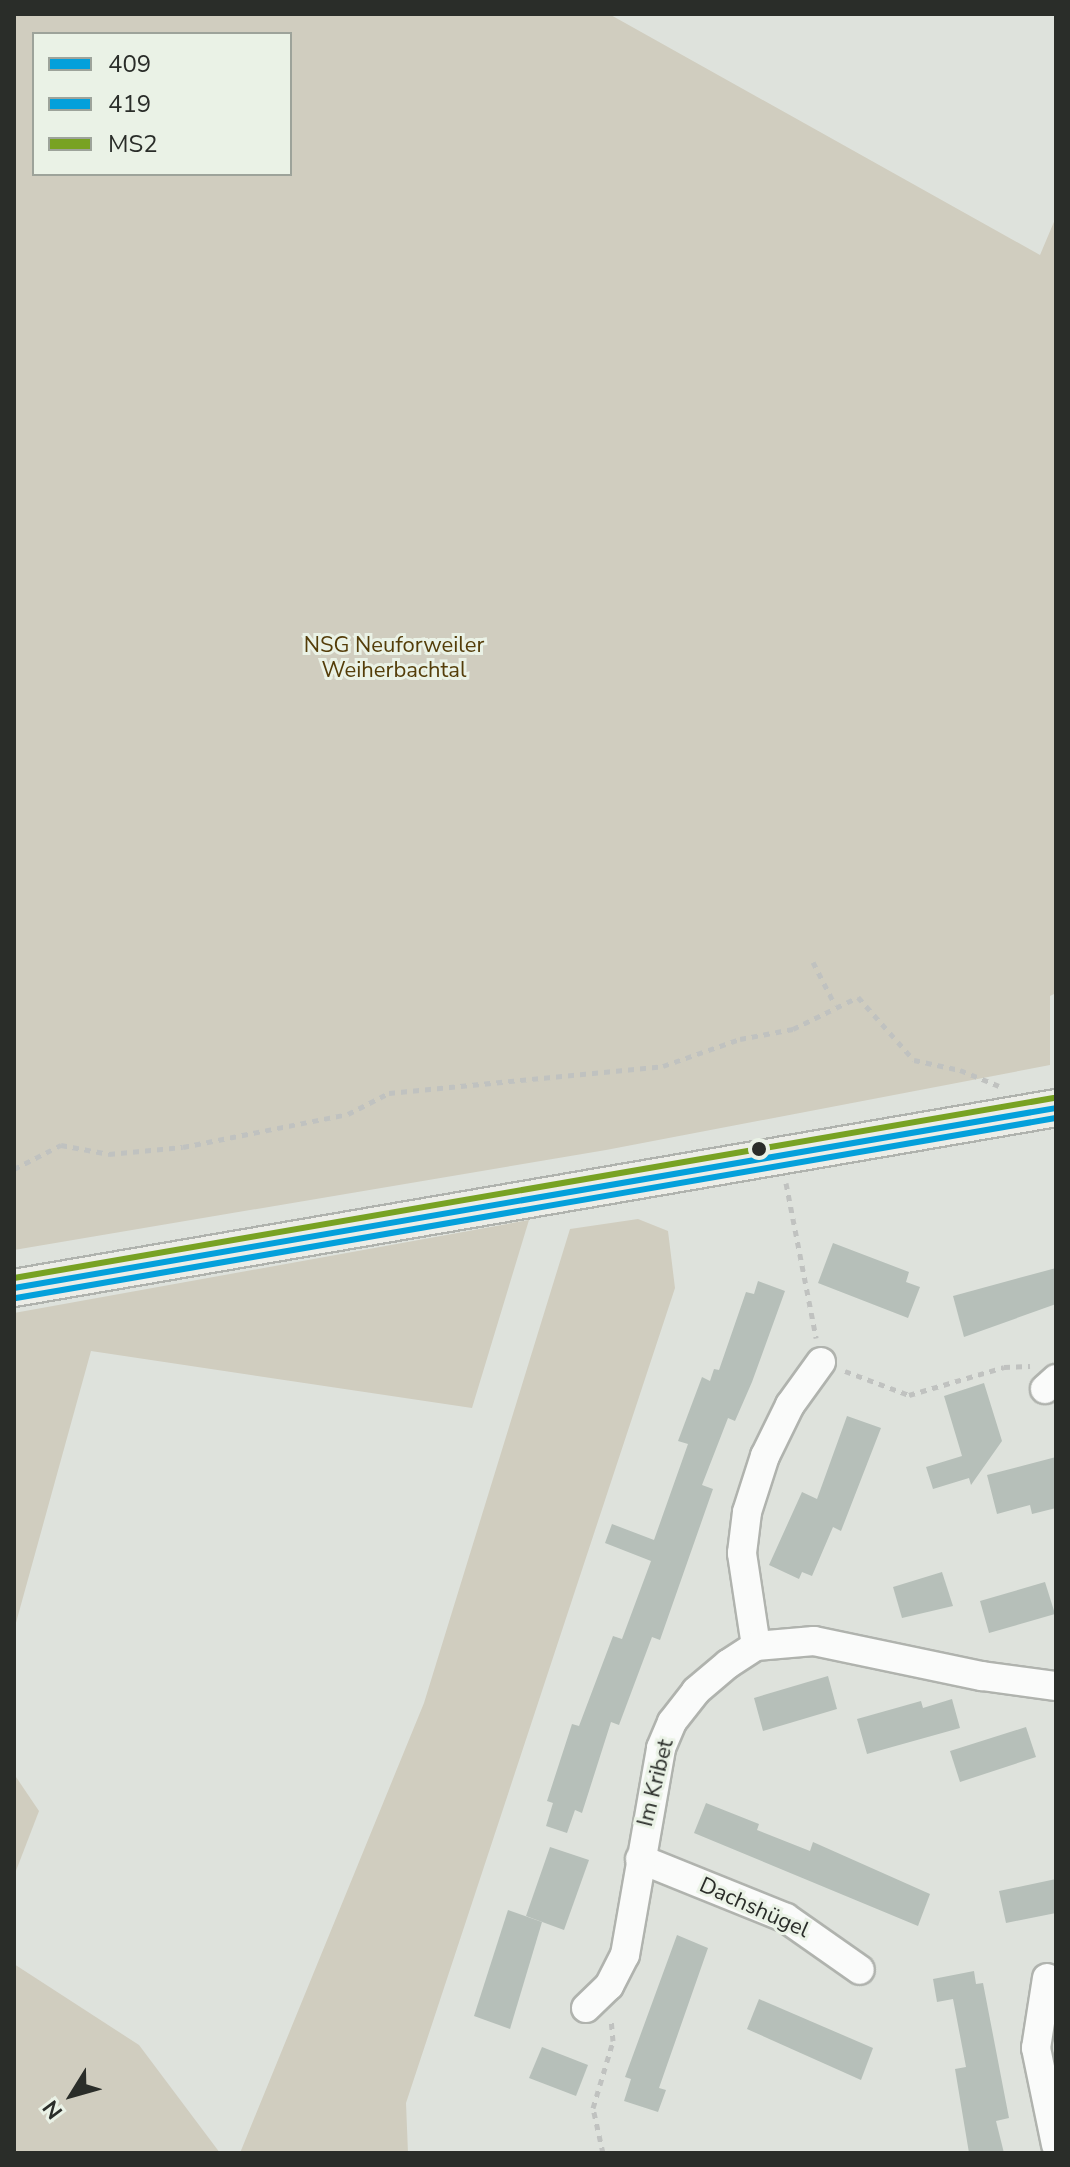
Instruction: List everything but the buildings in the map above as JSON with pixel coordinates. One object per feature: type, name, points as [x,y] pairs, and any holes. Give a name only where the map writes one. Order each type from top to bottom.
[{"type":"main road","points":[[14,1288],[584,1193],[1054,1109]]},
{"type":"street","points":[[821,1362],[790,1405],[765,1456],[747,1512],[743,1566],[756,1646],[787,1641],[843,1645],[982,1676],[1056,1686]]},
{"type":"street","name":"Im Kribet","points":[[586,2008],[609,1986],[625,1955],[652,1781],[672,1722],[696,1691],[756,1646]]},
{"type":"street","name":"Dachshügel","points":[[640,1859],[786,1918],[860,1970]]},
{"type":"street","points":[[1047,1978],[1036,2048],[1056,2145]]},
{"type":"path","points":[[813,962],[835,1005]]},
{"type":"path","points":[[14,1169],[31,1155],[61,1145],[109,1154],[183,1147],[348,1114],[389,1093],[663,1066],[740,1039],[793,1029],[835,1005],[858,997],[914,1060],[960,1070],[1054,1109]]},
{"type":"path","points":[[780,1159],[821,1362],[909,1395],[1004,1367],[1048,1378]]},
{"type":"path","points":[[603,2153],[593,2108],[613,2041],[609,1986]]},
{"type":"green space","name":"NSG Neuforweiler Weiherbachtal","points":[[14,14],[609,14],[1040,255],[1056,217],[1056,993],[1050,996],[1050,1065],[606,1150],[14,1250]]},
{"type":"green space","points":[[638,1219],[668,1231],[675,1288],[406,2103],[408,2153],[240,2153],[424,1703],[570,1229]]},
{"type":"green space","points":[[529,1220],[472,1408],[91,1351],[14,1630],[14,1313]]},
{"type":"green space","points":[[14,1774],[39,1811],[14,1876]]},
{"type":"green space","points":[[14,1964],[139,2045],[220,2153],[14,2153]]},
{"type":"transit line","name":"MS2","points":[[14,1278],[1054,1098]]},
{"type":"transit line","name":"409","points":[[14,1288],[1056,1108]]},
{"type":"transit line","name":"419","points":[[16,1298],[1056,1118]]}]
